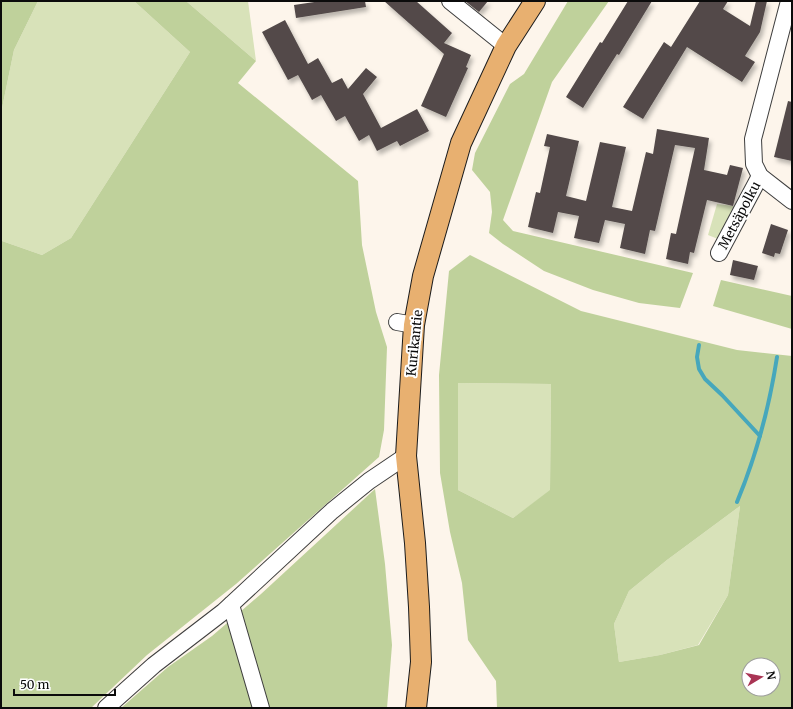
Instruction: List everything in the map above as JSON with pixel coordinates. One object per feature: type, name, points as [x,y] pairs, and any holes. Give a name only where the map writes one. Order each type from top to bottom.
[{"type":"main road","name":"Kurikantie","points":[[416,708],[421,662],[415,543],[406,456],[405,324],[423,276],[461,143],[506,46],[535,1]]},
{"type":"street","points":[[450,1],[506,46]]},
{"type":"street","points":[[789,1],[753,139],[754,164],[760,176],[792,201]]},
{"type":"street","name":"Metsäpolku","points":[[719,253],[760,176]]},
{"type":"street","points":[[106,708],[154,665],[231,605],[332,511],[369,481],[406,456]]},
{"type":"street","points":[[231,605],[261,708]]},
{"type":"green space","points":[[1,1],[38,1],[14,50],[1,113]]},
{"type":"green space","points":[[38,1],[134,1],[190,52],[71,238],[42,255],[2,241],[1,237],[1,113],[14,50]]},
{"type":"green space","points":[[134,1],[186,1],[256,61],[238,83],[358,181],[362,245],[376,312],[387,347],[384,430],[379,457],[236,584],[147,655],[91,708],[1,708],[1,237],[2,241],[42,255],[71,238],[190,52]]},
{"type":"green space","points":[[186,1],[248,1],[256,61]]},
{"type":"green space","points":[[568,1],[609,1],[552,82],[503,220],[513,231],[693,273],[680,308],[639,303],[593,290],[544,271],[489,233],[492,212],[490,192],[472,170],[475,153],[510,84],[524,74]]},
{"type":"green space","points":[[717,204],[734,206],[718,239],[708,235]]},
{"type":"green space","points":[[470,255],[581,311],[737,350],[792,356],[792,708],[497,708],[496,681],[468,640],[462,583],[450,532],[440,473],[439,375],[449,271]],"holes":[[[458,383],[551,384],[550,490],[513,518],[458,490]],[[740,506],[728,595],[699,645],[660,655],[619,662],[614,624],[629,591],[667,560]]]},
{"type":"green space","points":[[721,280],[792,296],[792,329],[713,306]]},
{"type":"green space","points":[[458,383],[551,384],[550,491],[513,518],[458,490]]},
{"type":"green space","points":[[375,489],[385,564],[392,645],[387,708],[121,708],[168,667],[212,636],[261,594]]},
{"type":"green space","points":[[740,506],[728,595],[698,645],[660,655],[619,662],[614,624],[629,591],[667,560]]},
{"type":"building","points":[[321,1],[365,1],[366,7],[296,18],[294,5]]},
{"type":"building","points":[[384,1],[416,1],[452,33],[444,43],[471,55],[466,67],[468,68],[446,117],[421,106],[444,54]]},
{"type":"building","points":[[465,1],[488,1],[479,12]]},
{"type":"building","points":[[628,1],[652,1],[619,55],[617,54],[583,108],[566,97],[600,42],[602,43]]},
{"type":"building","points":[[700,1],[728,1],[723,9],[750,26],[756,1],[767,1],[760,32],[745,56],[755,62],[742,82],[687,47],[643,119],[623,107],[664,42],[671,47]]},
{"type":"building","points":[[285,20],[308,64],[318,58],[332,83],[342,78],[348,89],[366,68],[377,77],[363,94],[381,128],[417,109],[429,131],[400,146],[397,141],[377,151],[369,135],[359,141],[345,116],[336,121],[321,95],[312,100],[298,75],[288,80],[262,32]]},
{"type":"building","points":[[788,101],[792,102],[792,161],[774,157]]},
{"type":"building","points":[[657,129],[709,138],[704,170],[727,175],[730,165],[743,168],[733,206],[707,200],[694,253],[690,252],[688,264],[666,259],[671,233],[676,234],[695,148],[675,145],[655,231],[650,230],[645,254],[620,248],[625,224],[605,220],[599,243],[574,238],[579,216],[558,212],[553,233],[528,227],[536,192],[540,193],[550,147],[544,146],[547,134],[579,141],[566,196],[586,201],[600,142],[626,147],[612,207],[632,211],[646,152],[653,154]]},
{"type":"building","points":[[771,224],[788,230],[780,254],[775,253],[774,257],[762,253]]},
{"type":"building","points":[[733,260],[758,266],[754,280],[730,275]]},
{"type":"waterway","points":[[699,345],[697,357],[699,369],[705,379],[760,436]]},
{"type":"waterway","points":[[737,502],[751,466],[762,431],[777,357]]}]
